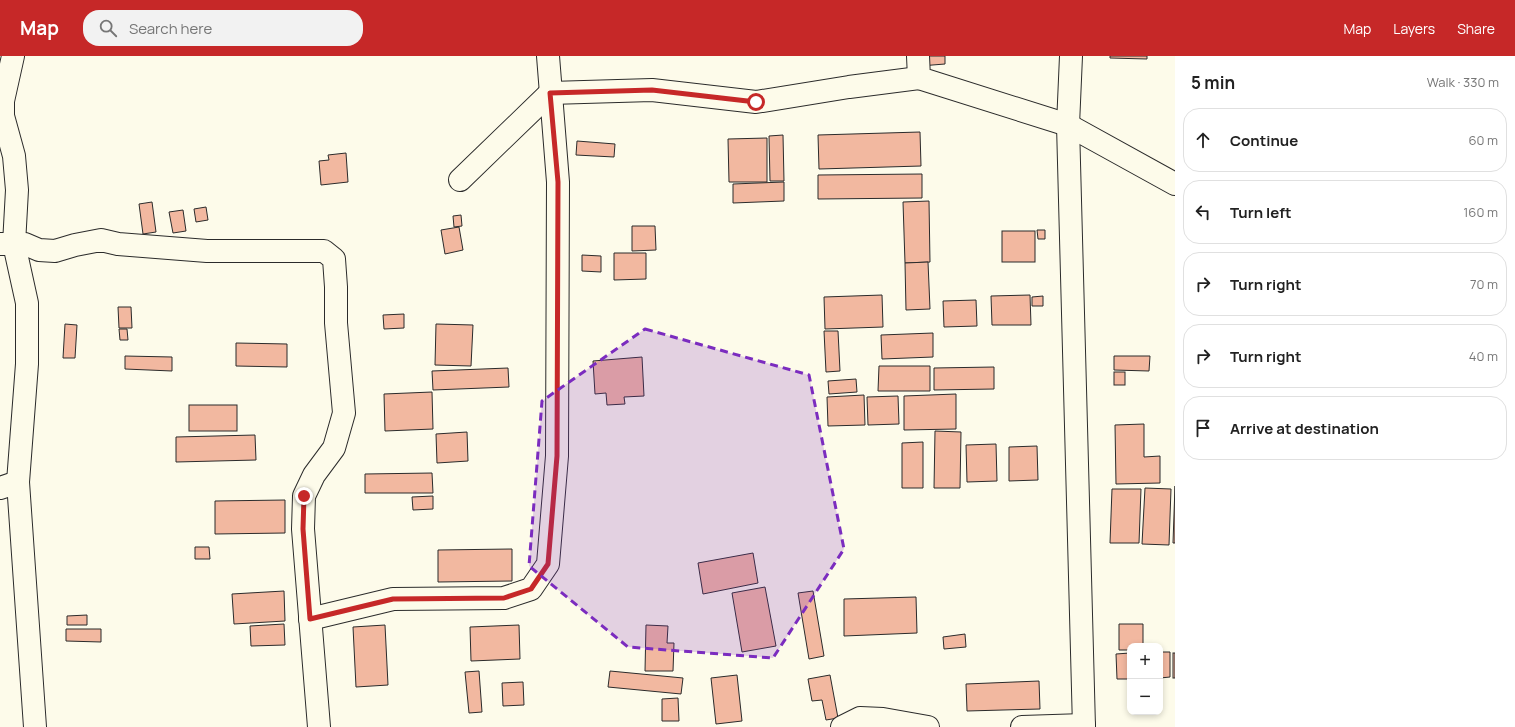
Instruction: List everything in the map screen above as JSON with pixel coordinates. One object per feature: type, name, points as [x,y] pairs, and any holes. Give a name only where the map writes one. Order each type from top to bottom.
[{"type":"street","points":[[13,56],[3,101],[4,116],[14,156],[17,190],[7,244],[27,303],[27,364],[9,485],[35,727]]},
{"type":"street","points":[[310,619],[393,599],[504,598],[531,589],[548,564],[557,456],[558,182],[548,56]]},
{"type":"street","points":[[918,56],[919,78]]},
{"type":"street","points":[[1022,727],[1084,726],[1068,125],[1071,56]]},
{"type":"street","points":[[460,180],[550,93],[652,90],[756,102],[849,87],[919,78],[1068,125],[1175,184]]},
{"type":"street","points":[[7,244],[25,244],[39,250],[54,251],[101,240],[118,244],[207,251],[324,251],[334,259],[336,323],[344,413],[334,448],[314,475],[304,496],[303,529],[318,727]]},
{"type":"street","points":[[842,727],[860,718],[883,719],[928,727]]},
{"type":"highlighted area","points":[[645,329],[809,375],[844,549],[773,658],[628,647],[529,566],[542,401]]},
{"type":"building","points":[[919,56],[945,56],[945,64],[920,66]]},
{"type":"building","points":[[1110,56],[1147,56],[1147,59],[1110,58]]},
{"type":"building","points":[[920,132],[921,166],[819,169],[818,135]]},
{"type":"building","points":[[783,135],[784,181],[770,181],[769,136]]},
{"type":"building","points":[[767,138],[767,182],[729,182],[728,139]]},
{"type":"building","points":[[577,141],[615,144],[614,157],[576,155]]},
{"type":"building","points":[[346,153],[348,182],[321,185],[319,161],[329,160],[328,155]]},
{"type":"building","points":[[922,174],[922,198],[818,199],[818,175]]},
{"type":"building","points":[[784,182],[784,201],[733,203],[733,184]]},
{"type":"building","points":[[929,201],[930,262],[905,263],[903,202]]},
{"type":"building","points":[[152,202],[156,232],[143,234],[139,204]]},
{"type":"building","points":[[206,207],[208,220],[196,222],[194,209]]},
{"type":"building","points":[[183,210],[186,231],[173,233],[169,212]]},
{"type":"building","points":[[461,215],[462,226],[454,227],[453,216]]},
{"type":"building","points":[[632,226],[655,226],[656,250],[632,251]]},
{"type":"building","points":[[459,227],[463,250],[445,254],[441,230]]},
{"type":"building","points":[[1037,230],[1045,230],[1045,239],[1038,239]]},
{"type":"building","points":[[1002,231],[1035,231],[1035,262],[1002,262]]},
{"type":"building","points":[[614,253],[646,253],[646,279],[614,280]]},
{"type":"building","points":[[582,255],[601,256],[601,272],[582,271]]},
{"type":"building","points":[[928,262],[930,309],[906,310],[905,263]]},
{"type":"building","points":[[882,295],[883,327],[825,329],[824,297]]},
{"type":"building","points":[[1030,295],[1031,325],[992,325],[991,296]]},
{"type":"building","points":[[1043,296],[1043,306],[1032,306],[1032,297]]},
{"type":"building","points":[[976,300],[977,326],[944,327],[943,301]]},
{"type":"building","points":[[118,307],[131,307],[132,328],[119,328]]},
{"type":"building","points":[[404,314],[404,328],[384,329],[383,315]]},
{"type":"building","points":[[65,324],[77,325],[75,358],[63,358]]},
{"type":"building","points":[[436,324],[473,325],[471,366],[435,365]]},
{"type":"building","points":[[119,329],[127,329],[128,340],[120,340]]},
{"type":"building","points":[[824,331],[838,331],[840,371],[826,372]]},
{"type":"building","points":[[933,333],[933,357],[882,359],[881,335]]},
{"type":"building","points":[[236,343],[287,344],[287,367],[236,366]]},
{"type":"building","points":[[125,356],[172,357],[172,371],[125,369]]},
{"type":"building","points":[[1114,356],[1150,356],[1149,371],[1114,370]]},
{"type":"building","points":[[642,357],[644,396],[624,397],[625,404],[607,405],[606,393],[595,394],[593,361]]},
{"type":"building","points":[[879,366],[930,366],[930,391],[878,391]]},
{"type":"building","points":[[994,367],[994,389],[934,390],[934,368]]},
{"type":"building","points":[[508,368],[509,387],[433,390],[432,371]]},
{"type":"building","points":[[1114,372],[1125,372],[1125,385],[1114,385]]},
{"type":"building","points":[[856,379],[857,392],[829,394],[828,381]]},
{"type":"building","points":[[432,392],[433,429],[385,431],[384,394]]},
{"type":"building","points":[[956,394],[956,429],[904,430],[904,396]]},
{"type":"building","points":[[864,395],[865,425],[828,426],[827,397]]},
{"type":"building","points":[[898,396],[899,424],[868,425],[867,397]]},
{"type":"building","points":[[189,405],[237,405],[237,431],[189,431]]},
{"type":"building","points":[[1144,424],[1144,457],[1160,456],[1160,483],[1116,484],[1115,425]]},
{"type":"building","points":[[935,431],[961,432],[960,488],[934,488]]},
{"type":"building","points":[[467,432],[468,461],[437,463],[436,434]]},
{"type":"building","points":[[255,435],[256,460],[176,462],[176,437]]},
{"type":"building","points":[[923,442],[923,488],[902,488],[902,443]]},
{"type":"building","points":[[996,444],[997,481],[967,482],[966,445]]},
{"type":"building","points":[[1037,446],[1038,480],[1009,481],[1009,447]]},
{"type":"building","points":[[432,473],[433,493],[365,493],[365,474]]},
{"type":"building","points":[[1175,486],[1175,543],[1173,543]]},
{"type":"building","points":[[1145,488],[1171,489],[1169,545],[1142,544]]},
{"type":"building","points":[[1112,489],[1141,489],[1139,543],[1110,543]]},
{"type":"building","points":[[433,496],[433,509],[413,510],[412,497]]},
{"type":"building","points":[[285,500],[285,533],[215,534],[215,501]]},
{"type":"building","points":[[195,547],[209,547],[210,559],[195,559]]},
{"type":"building","points":[[512,549],[512,581],[438,582],[438,550]]},
{"type":"building","points":[[753,553],[758,583],[703,594],[698,563]]},
{"type":"building","points":[[765,587],[776,646],[742,652],[732,593]]},
{"type":"building","points":[[284,591],[285,621],[234,624],[232,594]]},
{"type":"building","points":[[813,591],[824,656],[809,659],[798,593]]},
{"type":"building","points":[[916,597],[917,633],[844,636],[844,599]]},
{"type":"building","points":[[87,615],[87,625],[67,625],[67,616]]},
{"type":"building","points":[[284,624],[285,645],[251,646],[250,626]]},
{"type":"building","points":[[1119,624],[1143,624],[1143,643],[1127,643],[1127,650],[1119,650]]},
{"type":"building","points":[[385,625],[388,685],[356,687],[353,627]]},
{"type":"building","points":[[519,625],[520,659],[471,661],[470,627]]},
{"type":"building","points":[[646,625],[668,626],[667,643],[674,643],[673,671],[645,671]]},
{"type":"building","points":[[66,629],[101,629],[101,642],[66,641]]},
{"type":"building","points":[[965,634],[966,647],[944,649],[943,637]]},
{"type":"building","points":[[1163,652],[1170,652],[1170,677],[1163,678]]},
{"type":"building","points":[[1127,653],[1127,679],[1117,679],[1116,654]]},
{"type":"building","points":[[1173,653],[1175,653],[1175,678],[1173,678]]},
{"type":"building","points":[[479,671],[482,712],[469,713],[465,672]]},
{"type":"building","points":[[610,671],[683,678],[681,694],[608,687]]},
{"type":"building","points":[[737,675],[742,721],[716,724],[711,678]]},
{"type":"building","points":[[830,675],[838,718],[826,720],[822,700],[812,701],[808,679]]},
{"type":"building","points":[[1039,681],[1040,709],[967,711],[966,684]]},
{"type":"building","points":[[523,682],[524,705],[503,706],[502,683]]},
{"type":"building","points":[[678,698],[679,721],[662,721],[662,699]]},
{"type":"route","points":[[304,496],[303,529],[310,619],[393,599],[504,598],[531,589],[548,564],[557,456],[556,269],[558,182],[550,93],[652,90],[756,102]]}]
